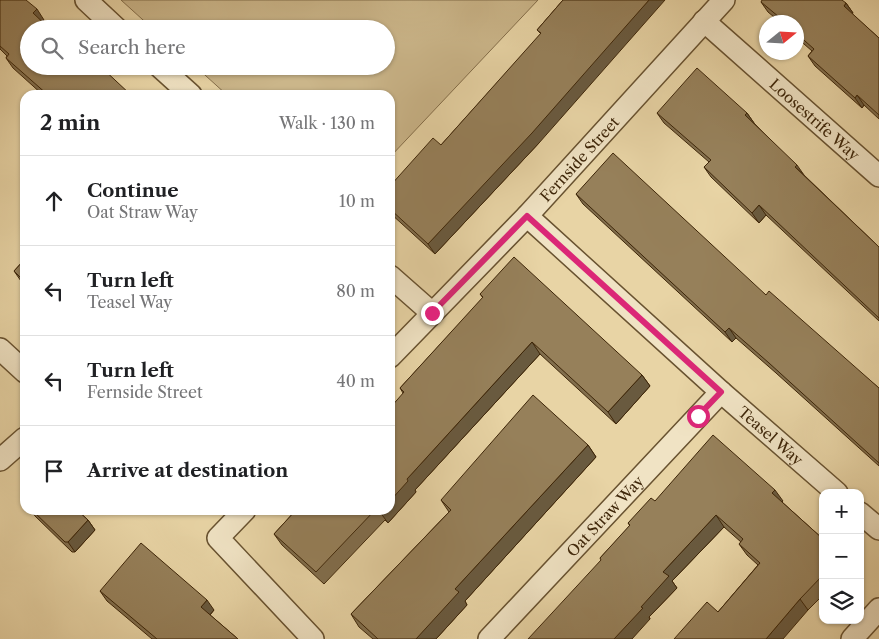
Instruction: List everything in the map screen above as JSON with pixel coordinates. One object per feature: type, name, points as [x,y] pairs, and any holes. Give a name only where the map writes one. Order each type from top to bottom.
[{"type":"street","points":[[86,0],[107,20]]},
{"type":"street","name":"Fernside Street","points":[[395,352],[527,216],[724,0]]},
{"type":"street","name":"Loosestrife Way","points":[[704,21],[879,176]]},
{"type":"street","points":[[169,75],[185,90]]},
{"type":"street","name":"Teasel Way","points":[[527,216],[721,392],[832,489]]},
{"type":"street","points":[[395,280],[432,313]]},
{"type":"street","points":[[0,349],[20,367]]},
{"type":"street","name":"Oat Straw Way","points":[[489,639],[721,392]]},
{"type":"street","points":[[0,460],[20,442]]},
{"type":"street","points":[[240,515],[218,538],[313,639]]},
{"type":"street","points":[[864,516],[879,529]]},
{"type":"street","points":[[852,639],[879,609]]},
{"type":"shaded area","points":[[121,0],[538,0],[395,152],[395,90],[221,90],[205,75],[395,75],[395,20],[143,20]]},
{"type":"building","points":[[0,0],[26,0],[37,9],[33,13],[40,20],[20,20],[20,70],[6,58],[9,54],[0,46]]},
{"type":"building","points":[[563,0],[649,0],[532,133],[428,244],[395,214],[395,180],[433,138],[441,145],[541,33],[537,30]]},
{"type":"building","points":[[762,0],[842,0],[846,3],[844,6],[879,38],[879,115],[857,95],[855,98],[808,56],[814,49],[804,40],[804,15],[777,15],[761,2]]},
{"type":"building","points":[[697,68],[747,113],[745,115],[797,165],[795,167],[879,247],[879,318],[759,205],[752,213],[704,167],[711,160],[657,113]]},
{"type":"building","points":[[25,75],[110,75],[126,90],[42,90]]},
{"type":"building","points":[[613,153],[766,295],[769,291],[879,388],[879,463],[729,328],[725,332],[576,194]]},
{"type":"building","points":[[514,257],[642,375],[608,412],[532,342],[407,479],[408,481],[395,495],[395,402],[404,392],[400,388],[483,297],[480,294]]},
{"type":"building","points":[[20,264],[20,277],[14,271]]},
{"type":"building","points":[[533,395],[588,445],[455,589],[459,592],[416,639],[378,639],[351,614],[451,510],[441,500]]},
{"type":"building","points":[[713,435],[775,490],[772,493],[819,535],[819,579],[766,639],[674,639],[707,602],[718,612],[760,563],[739,544],[743,539],[716,515],[663,572],[669,576],[614,639],[528,639],[601,560],[600,558],[630,525],[628,523],[651,498],[655,501]]},
{"type":"building","points":[[37,515],[82,515],[88,520],[68,542],[65,542]]},
{"type":"building","points":[[291,515],[370,515],[316,572],[274,534]]},
{"type":"building","points":[[141,543],[207,600],[201,607],[238,639],[157,639],[100,591]]},
{"type":"route","points":[[432,313],[527,216],[721,392],[698,416]]}]
